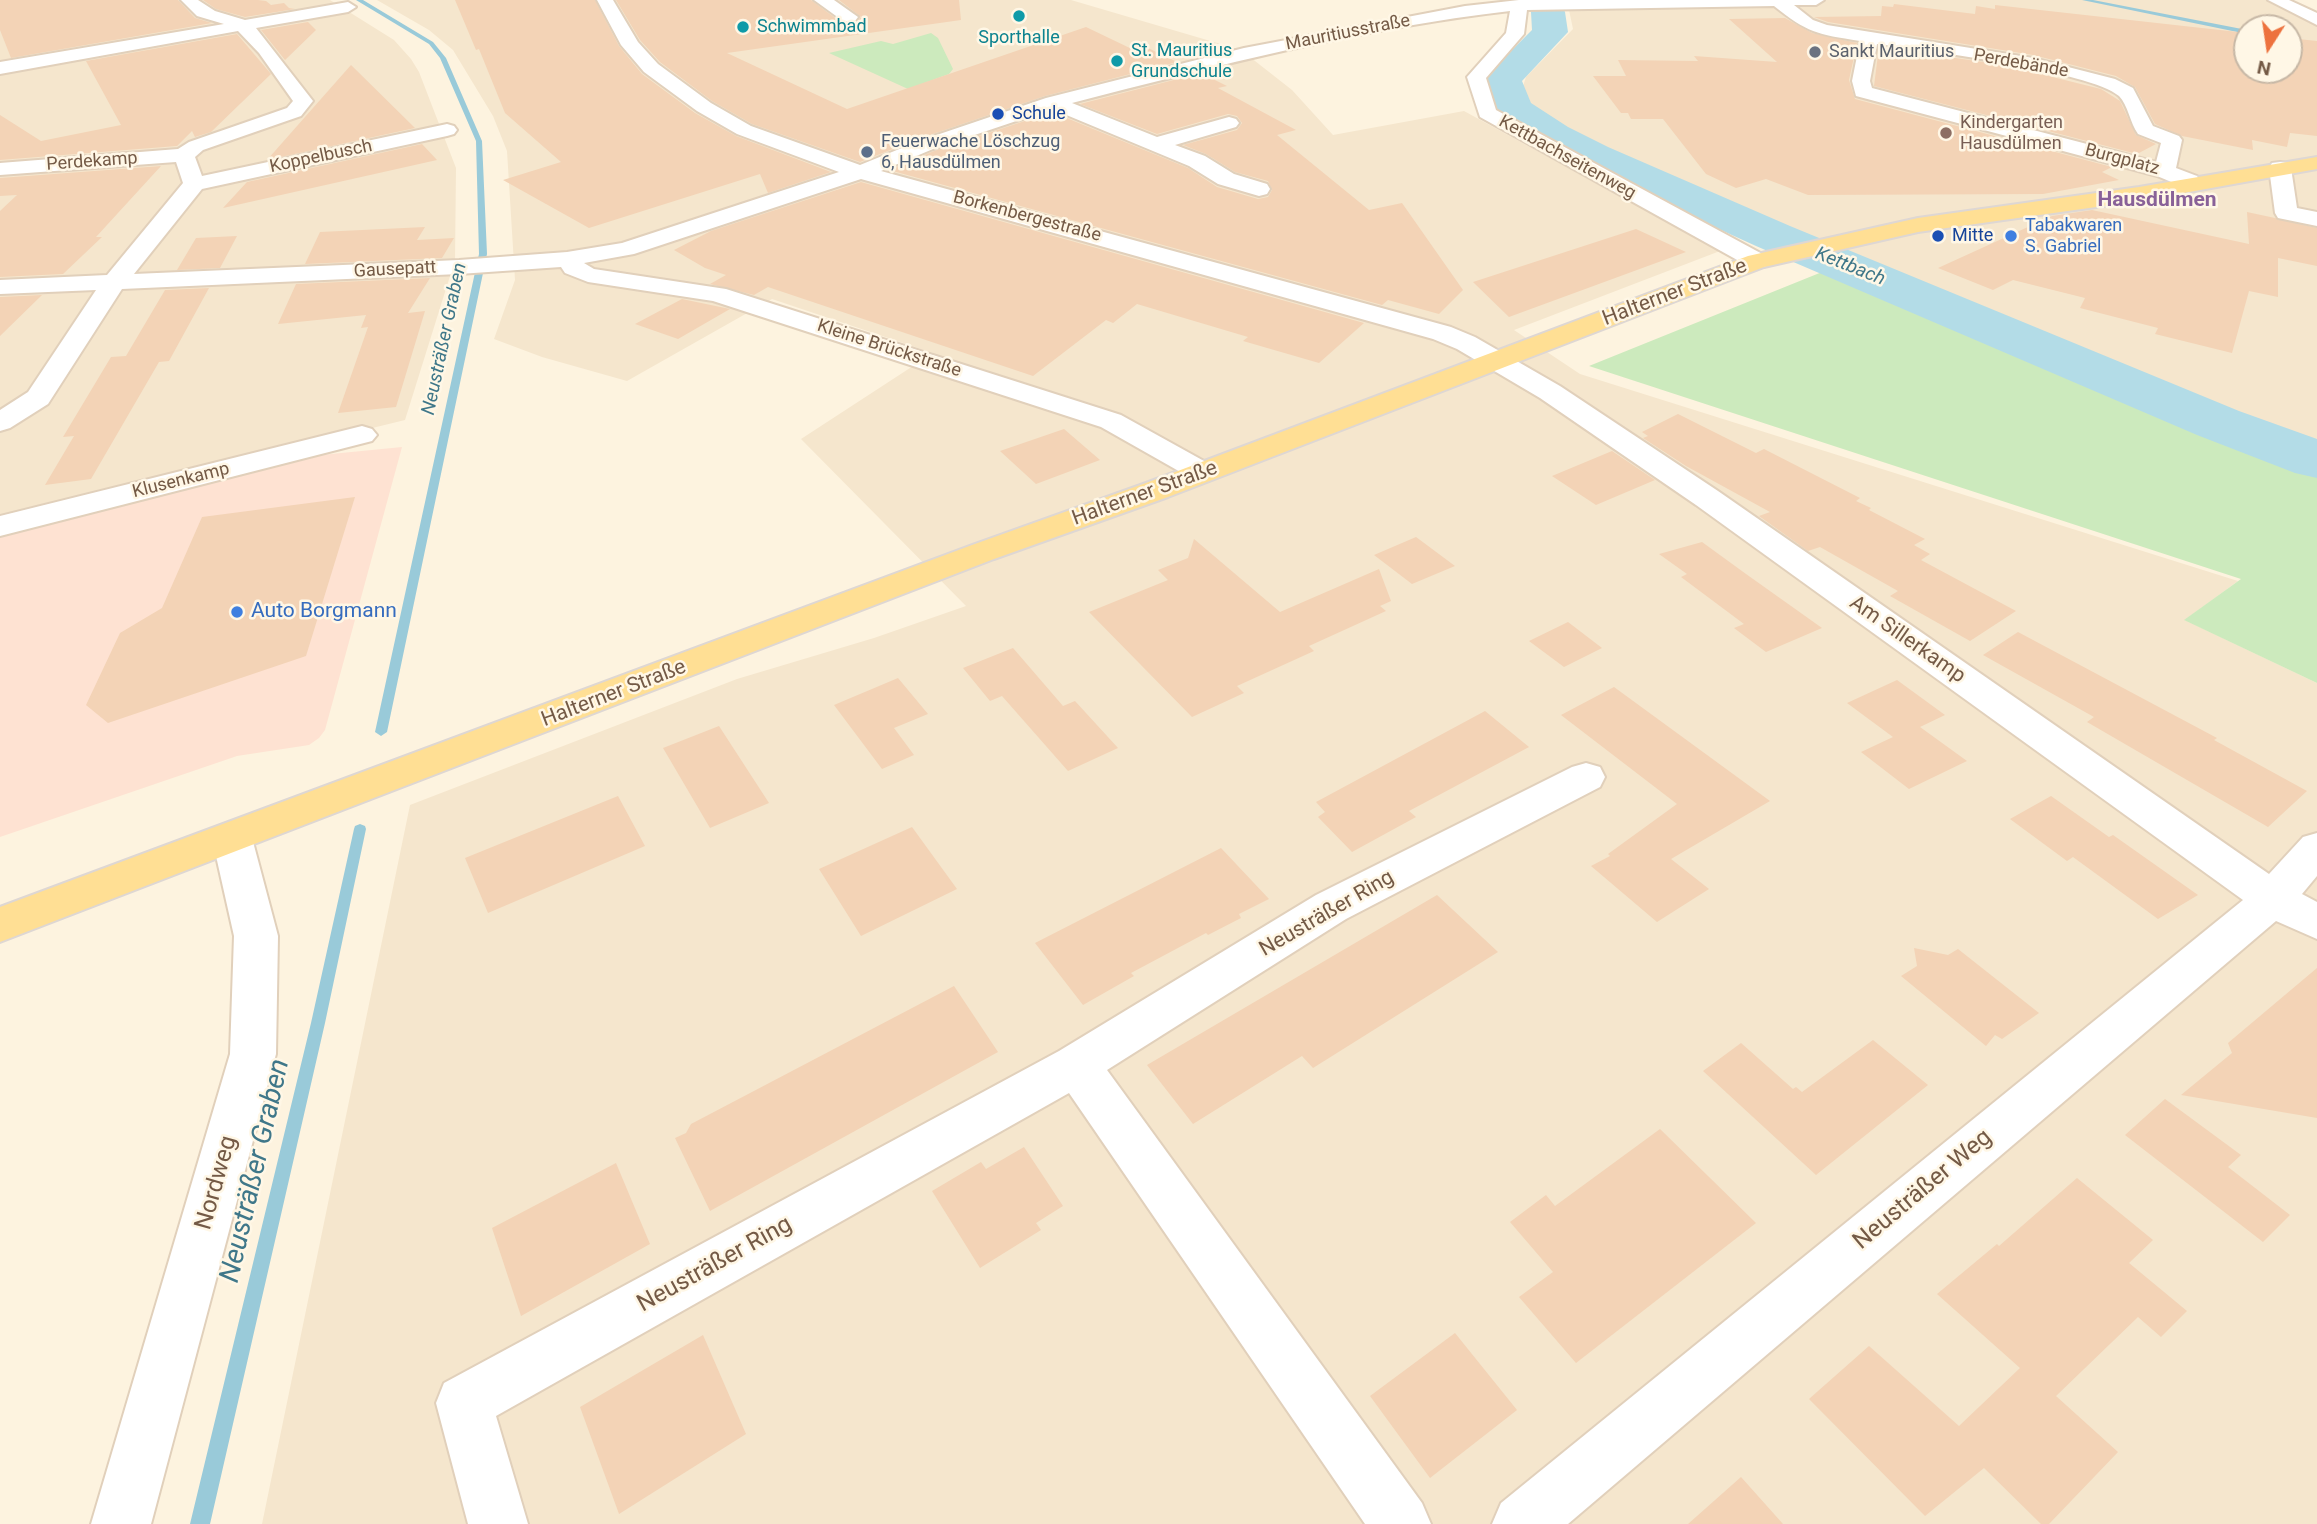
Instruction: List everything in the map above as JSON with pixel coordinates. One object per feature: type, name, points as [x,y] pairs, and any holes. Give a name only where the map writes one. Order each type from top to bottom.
[{"type":"main road","name":"Halterner Straße","points":[[0,925],[983,552],[1767,259],[1946,220],[2317,163]]},
{"type":"street","points":[[0,422],[38,398],[113,284],[194,184],[184,155],[196,146],[294,112],[303,101],[271,58],[241,25],[201,13],[190,0]]},
{"type":"street","name":"Borkenbergestraße","points":[[605,0],[630,45],[645,61],[704,107],[744,130],[860,172],[1443,333],[1495,361]]},
{"type":"street","points":[[822,0],[849,17]]},
{"type":"street","name":"Mauritiusstraße","points":[[860,172],[926,145],[1053,102],[1244,53],[1465,11],[1525,5],[1816,0]]},
{"type":"street","points":[[2276,0],[2317,20]]},
{"type":"street","name":"Perdebände","points":[[1778,1],[1807,24],[1824,30],[2048,67],[2107,81],[2126,92],[2145,130],[2172,140],[2165,171]]},
{"type":"street","name":"Kettbachseitenweg","points":[[1525,5],[1514,34],[1476,77],[1487,113],[1767,259]]},
{"type":"street","points":[[0,68],[348,7]]},
{"type":"street","name":"Burgplatz","points":[[1869,38],[1861,81],[1863,92],[2165,171],[2196,183]]},
{"type":"street","points":[[1053,102],[1197,161],[1226,179],[1258,190]]},
{"type":"street","points":[[1155,144],[1229,123]]},
{"type":"street","name":"Koppelbusch","points":[[194,184],[447,130]]},
{"type":"street","name":"Perdekamp","points":[[0,169],[184,155]]},
{"type":"street","points":[[2280,168],[2286,213],[2317,219]]},
{"type":"street","name":"Gausepatt","points":[[0,287],[113,284],[567,260],[626,249],[860,172]]},
{"type":"street","name":"Kleine Brückstraße","points":[[567,260],[574,268],[588,275],[717,294],[1111,421],[1202,472]]},
{"type":"street","name":"Am Sillerkamp","points":[[1495,361],[1550,392],[1707,498],[2273,899],[2317,922]]},
{"type":"street","name":"Klusenkamp","points":[[0,526],[362,435]]},
{"type":"street","name":"Neusträßer Ring","points":[[498,1524],[464,1403],[1076,1065],[1331,907],[1586,777]]},
{"type":"street","name":"Nordweg","points":[[121,1524],[253,1054],[256,936],[232,838]]},
{"type":"street","name":"Neusträßer Weg","points":[[1521,1524],[2273,899],[2317,848]]},
{"type":"street","points":[[1076,1065],[1401,1524]]},
{"type":"shaded area","points":[[0,0],[330,0],[394,40],[419,72],[456,168],[455,260],[405,420],[0,519]]},
{"type":"shaded area","points":[[377,0],[1071,0],[1241,50],[1292,90],[1333,135],[1464,111],[1720,251],[1514,330],[1580,374],[2238,581],[2185,620],[2317,683],[2317,1524],[262,1524],[410,805],[737,679],[874,638],[966,606],[801,439],[933,353],[772,299],[627,381],[542,357],[494,339],[515,280],[507,151],[493,116],[453,50],[429,30]]},
{"type":"shaded area","points":[[1632,0],[2288,0],[2317,14],[2317,445],[2274,430],[2026,325],[1700,194],[1571,133],[1529,106],[1521,92],[1526,77],[1573,29],[1569,10],[1639,7]]},
{"type":"shaded area","points":[[402,447],[325,730],[319,738],[309,745],[237,756],[0,837],[0,531],[301,457]]},
{"type":"green space","points":[[931,33],[938,38],[953,69],[949,74],[908,89],[829,53],[881,41],[893,44]]},
{"type":"green space","points":[[1827,270],[2254,454],[2317,473],[2317,683],[2184,620],[2241,579],[1589,366]]},
{"type":"building","points":[[0,0],[178,0],[195,18],[212,23],[11,58],[0,30]]},
{"type":"building","points":[[203,0],[258,0],[271,5],[284,3],[295,9],[245,17],[216,9]]},
{"type":"building","points":[[455,0],[595,0],[619,46],[642,74],[695,113],[736,136],[831,172],[768,193],[760,174],[589,228],[503,180],[561,162],[505,113],[479,49],[476,50]]},
{"type":"building","points":[[616,0],[811,0],[843,24],[855,24],[861,17],[839,0],[959,0],[961,20],[727,53],[847,109],[1086,27],[1134,50],[1146,47],[1177,62],[1045,96],[918,139],[860,162],[752,124],[712,101],[660,62],[640,40]]},
{"type":"building","points":[[1894,4],[1975,14],[1976,6],[1995,9],[1995,5],[2233,31],[2233,84],[2303,84],[2303,40],[2317,41],[2317,136],[2290,133],[2287,147],[2252,140],[2253,150],[2182,136],[2155,124],[2135,87],[2116,76],[2033,55],[1828,22],[1814,17],[1881,16],[1882,6],[1893,7]]},
{"type":"building","points":[[1785,18],[1812,33],[1857,43],[1849,80],[1855,99],[2112,167],[2102,172],[2119,180],[2043,194],[1808,195],[1766,179],[1736,188],[1706,174],[1663,119],[1631,119],[1628,113],[1621,113],[1593,76],[1626,76],[1618,60],[1698,61],[1694,56],[1777,62],[1729,19]]},
{"type":"building","points":[[308,22],[316,30],[285,60],[261,30]]},
{"type":"building","points":[[237,34],[271,74],[211,132],[195,137],[192,131],[177,146],[0,160],[0,115],[41,141],[121,125],[86,61]]},
{"type":"building","points":[[1879,47],[2004,65],[2101,89],[2120,101],[2136,135],[2156,144],[2137,154],[1874,86]]},
{"type":"building","points":[[351,65],[415,128],[267,160]]},
{"type":"building","points":[[1201,73],[1227,86],[1218,88],[1296,130],[1277,135],[1369,210],[1402,203],[1463,290],[1439,314],[1388,300],[1382,305],[889,170],[934,151],[1052,112],[1188,168],[1217,187],[1258,199],[1268,197],[1272,190],[1268,181],[1235,172],[1206,154],[1183,145],[1237,130],[1242,123],[1237,116],[1228,114],[1157,134],[1080,104]]},
{"type":"building","points":[[422,144],[437,160],[223,208],[247,182]]},
{"type":"building","points":[[161,166],[96,237],[102,237],[63,274],[0,277],[0,211],[17,195],[0,196],[0,178]]},
{"type":"building","points":[[861,182],[1364,323],[1319,363],[1243,341],[1248,337],[1137,304],[1113,323],[1106,320],[1033,376],[768,287],[754,295],[710,284],[726,275],[705,268],[674,250],[711,231]]},
{"type":"building","points":[[2092,210],[2249,244],[2247,212],[2317,228],[2317,266],[2278,258],[2278,297],[2249,291],[2232,353],[2155,334],[2158,328],[2080,308],[2085,298],[2013,280],[1993,290],[1938,268],[2052,216]]},
{"type":"building","points":[[425,227],[417,240],[454,238],[442,258],[305,264],[320,232]]},
{"type":"building","points":[[1636,229],[1686,252],[1509,317],[1473,282]]},
{"type":"building","points":[[237,236],[220,268],[177,270],[196,238]]},
{"type":"building","points":[[430,278],[408,313],[425,311],[396,407],[338,413],[368,327],[361,328],[366,315],[278,324],[296,284]]},
{"type":"building","points":[[209,288],[169,361],[159,362],[91,479],[45,485],[74,436],[63,437],[111,357],[126,356],[165,290]]},
{"type":"building","points":[[42,295],[0,336],[0,297]]},
{"type":"building","points":[[682,299],[730,309],[678,339],[635,324]]},
{"type":"building","points":[[1678,414],[1756,453],[1764,449],[1860,498],[1856,501],[1871,508],[1869,510],[1925,539],[1914,545],[1930,554],[1921,560],[2016,611],[1970,641],[1890,596],[1898,591],[1820,547],[1808,551],[1759,516],[1770,512],[1686,466],[1643,438],[1648,436],[1642,432]]},
{"type":"building","points":[[1064,429],[1100,460],[1036,484],[1000,451]]},
{"type":"building","points":[[1612,451],[1655,480],[1596,505],[1552,476]]},
{"type":"building","name":"Auto Borgmann","points":[[355,497],[306,656],[108,723],[86,705],[120,633],[162,608],[202,517]]},
{"type":"building","points":[[1416,537],[1455,566],[1412,584],[1374,555]]},
{"type":"building","points":[[1194,539],[1280,612],[1379,569],[1391,601],[1380,606],[1386,611],[1309,646],[1314,651],[1237,686],[1244,693],[1192,717],[1089,612],[1168,580],[1158,570],[1188,558]]},
{"type":"building","points":[[1702,542],[1822,628],[1766,652],[1734,628],[1744,624],[1681,577],[1687,574],[1659,554]]},
{"type":"building","points":[[1568,622],[1602,648],[1564,667],[1529,641]]},
{"type":"building","points":[[2018,632],[2217,738],[2214,740],[2307,791],[2268,827],[2087,722],[2094,717],[1983,655]]},
{"type":"building","points":[[1013,648],[1063,706],[1075,701],[1118,748],[1068,771],[1002,696],[990,701],[963,668]]},
{"type":"building","points":[[898,678],[928,714],[894,728],[914,755],[882,769],[834,705]]},
{"type":"building","points":[[1897,680],[1945,715],[1920,727],[1967,761],[1909,789],[1861,752],[1893,737],[1847,703]]},
{"type":"building","points":[[1614,687],[1770,801],[1671,859],[1709,889],[1657,922],[1591,866],[1610,856],[1608,854],[1677,804],[1561,715]]},
{"type":"building","points":[[1485,711],[1529,747],[1409,811],[1416,817],[1352,852],[1318,817],[1325,812],[1316,802]]},
{"type":"building","points":[[719,726],[769,803],[710,828],[663,748]]},
{"type":"building","points":[[618,796],[645,846],[488,913],[465,858]]},
{"type":"building","points":[[2051,796],[2109,837],[2113,835],[2198,895],[2158,919],[2073,857],[2067,861],[2010,819]]},
{"type":"building","points":[[912,827],[957,889],[861,936],[819,869]]},
{"type":"building","points":[[1221,848],[1269,899],[1239,914],[1241,918],[1208,935],[1206,933],[1131,973],[1134,976],[1083,1005],[1035,943]]},
{"type":"building","points":[[1437,895],[1498,952],[1313,1068],[1302,1056],[1193,1124],[1147,1065]]},
{"type":"building","points":[[1914,948],[1948,955],[1958,949],[2039,1013],[2002,1039],[1995,1035],[1986,1046],[1901,976],[1917,966]]},
{"type":"building","points":[[2317,968],[2317,1118],[2181,1095],[2232,1053],[2228,1043]]},
{"type":"building","points":[[954,986],[998,1052],[710,1211],[675,1138],[686,1133],[691,1124]]},
{"type":"building","points":[[1873,1040],[1928,1085],[1816,1175],[1703,1071],[1741,1043],[1793,1089],[1796,1087],[1802,1092]]},
{"type":"building","points":[[2165,1099],[2241,1155],[2228,1167],[2290,1215],[2263,1242],[2125,1135]]},
{"type":"building","points":[[1660,1129],[1756,1223],[1576,1363],[1519,1297],[1553,1272],[1510,1222],[1546,1195],[1555,1206]]},
{"type":"building","points":[[1024,1147],[1063,1206],[1036,1223],[1041,1230],[980,1268],[932,1191],[981,1162],[986,1169]]},
{"type":"building","points":[[616,1163],[650,1244],[521,1316],[492,1228]]},
{"type":"building","points":[[2077,1178],[2153,1240],[2129,1263],[2187,1311],[2161,1337],[2138,1317],[2056,1396],[2118,1452],[2049,1524],[2041,1524],[1984,1468],[1925,1516],[1809,1399],[1869,1346],[1959,1426],[2020,1368],[1937,1294],[1997,1244],[1999,1246]]},
{"type":"building","points":[[1455,1333],[1517,1410],[1430,1478],[1370,1396]]},
{"type":"building","points":[[703,1335],[746,1434],[619,1514],[580,1407]]},
{"type":"building","points":[[1741,1477],[1783,1524],[1688,1524]]},
{"type":"waterway","name":"Neusträßer Graben","points":[[359,0],[431,43],[443,58],[479,141],[483,254],[381,732]]},
{"type":"waterway","name":"Kettbach","points":[[1542,0],[1548,12],[1550,32],[1502,79],[1513,109],[1553,136],[1773,236],[2218,423],[2317,460]]},
{"type":"waterway","points":[[2085,0],[2233,29]]},
{"type":"waterway","name":"Neusträßer Graben","points":[[200,1524],[318,1023],[360,829]]},
{"type":"place","name":"Sporthalle","points":[[1019,16]]},
{"type":"place","name":"Schwimmbad","points":[[743,27]]},
{"type":"place","name":"Sankt Mauritius","points":[[1815,52]]},
{"type":"place","name":"St. Mauritius Grundschule","points":[[1117,61]]},
{"type":"place","name":"Schule","points":[[998,114]]},
{"type":"place","name":"Kindergarten Hausdülmen","points":[[1946,133]]},
{"type":"place","name":"Feuerwache Löschzug 6, Hausdülmen","points":[[867,152]]},
{"type":"place","name":"Mitte","points":[[1938,236]]},
{"type":"place","name":"Tabakwaren S. Gabriel","points":[[2011,236]]},
{"type":"place","name":"Auto Borgmann","points":[[237,612]]},
{"type":"district","name":"Hausdülmen","points":[[2157,201]]}]
